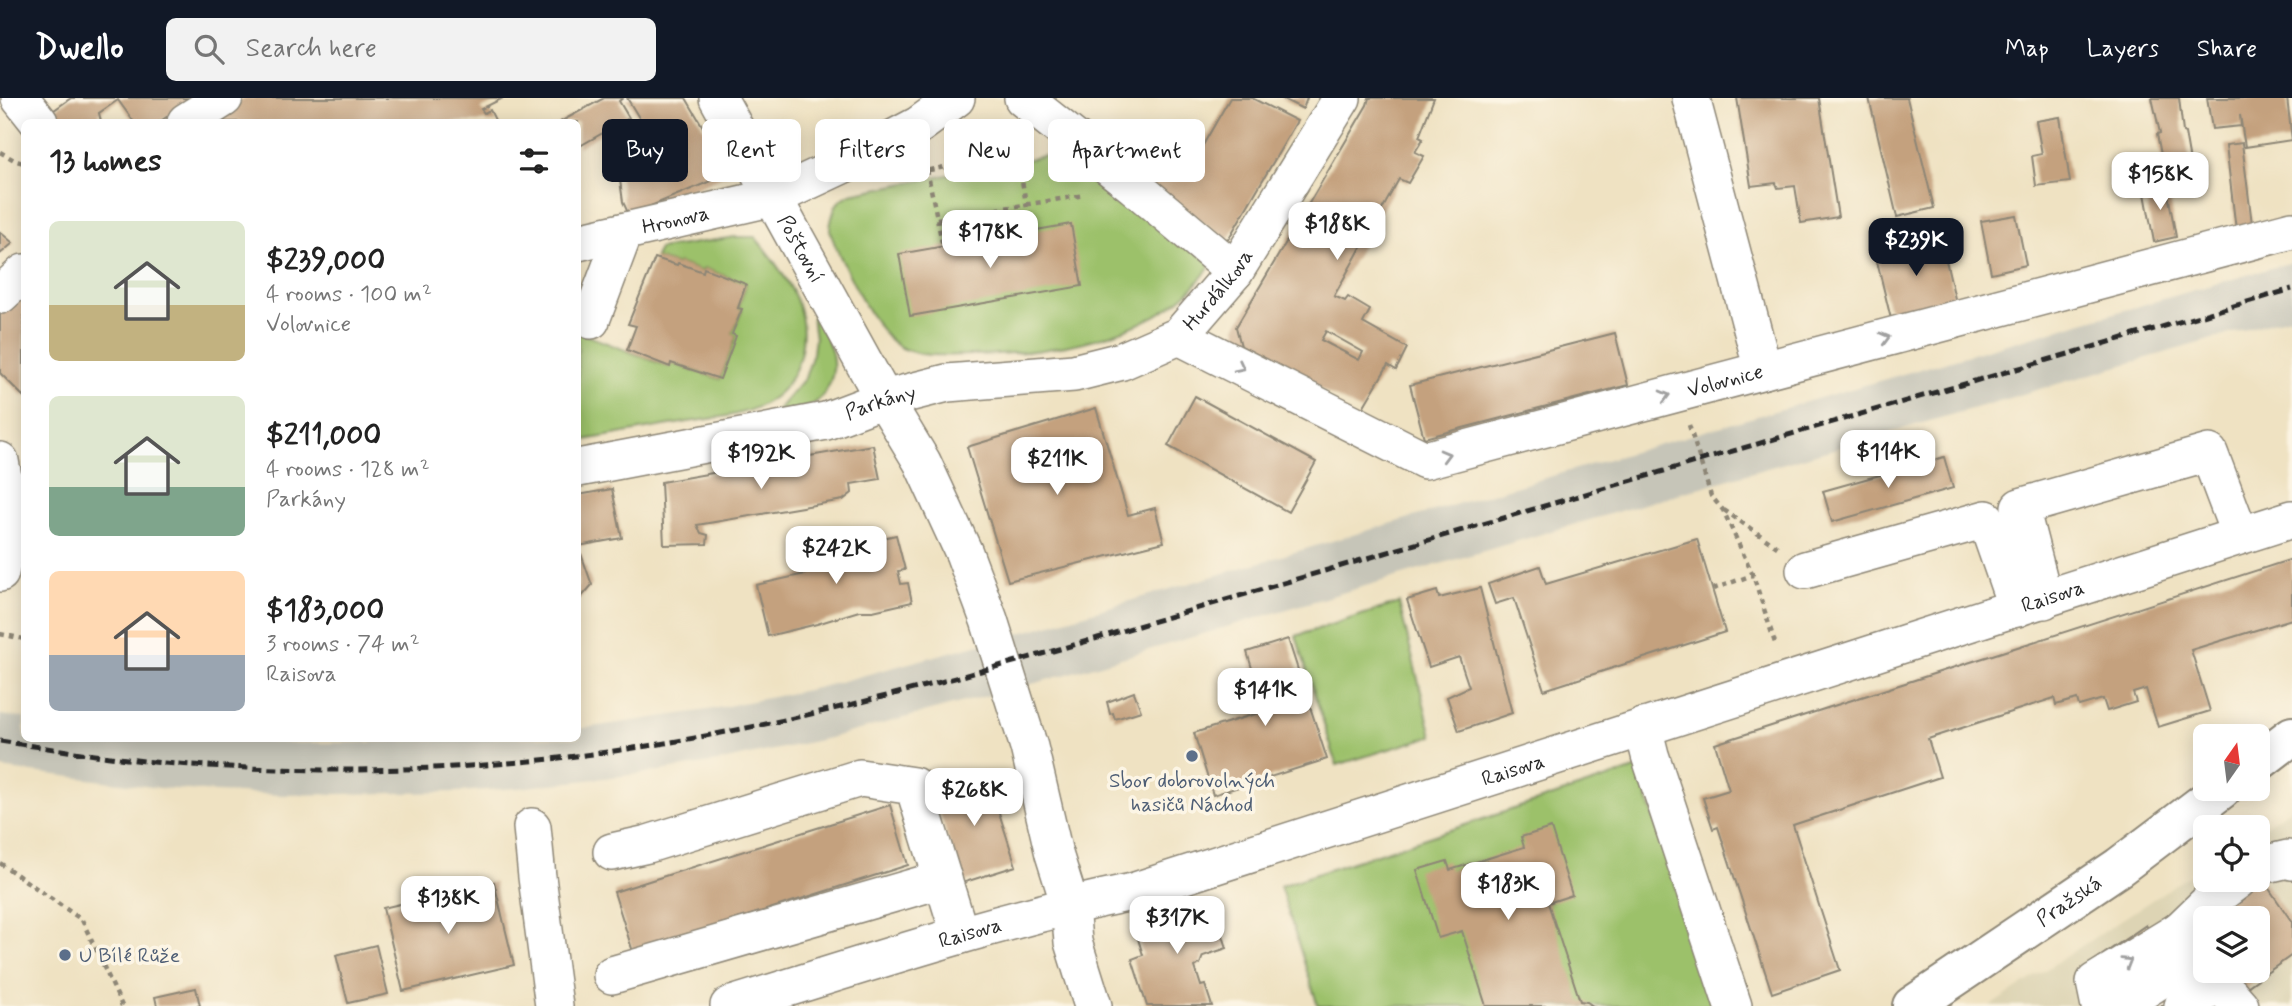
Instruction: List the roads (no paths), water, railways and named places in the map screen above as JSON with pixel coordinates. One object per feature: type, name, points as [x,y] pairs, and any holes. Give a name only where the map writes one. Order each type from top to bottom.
[{"type":"main road","points":[[2270,753],[2292,736]]},
{"type":"main road","name":"Pražská","points":[[1912,1006],[2119,867],[2205,802]]},
{"type":"street","points":[[20,98],[37,119]]},
{"type":"street","points":[[191,119],[224,98]]},
{"type":"street","name":"Poštovní","points":[[718,98],[884,399],[922,462],[964,553],[989,620],[1029,747],[1054,854],[1070,905],[1073,942],[1093,1006]]},
{"type":"street","name":"Hronova","points":[[581,241],[774,197],[919,125],[956,98]]},
{"type":"street","points":[[1023,98],[1235,271]]},
{"type":"street","name":"Hurdálkova","points":[[1179,336],[1235,271],[1342,98]]},
{"type":"street","points":[[1691,98],[1763,370]]},
{"type":"street","name":"Volovnice","points":[[1179,336],[1425,460],[2292,230]]},
{"type":"street","points":[[591,320],[624,232]]},
{"type":"street","points":[[0,295],[21,276]]},
{"type":"street","name":"Parkány","points":[[581,467],[814,424],[925,387],[967,380],[1021,379],[1074,373],[1122,360],[1179,336]]},
{"type":"street","points":[[2030,604],[2020,507],[2209,453],[2240,534]]},
{"type":"street","points":[[0,573],[7,533],[10,474]]},
{"type":"street","points":[[1805,570],[1986,519],[2030,604]]},
{"type":"street","name":"Raisova","points":[[729,1006],[960,935],[1070,905],[1132,892],[2288,520]]},
{"type":"street","points":[[1643,727],[1732,1006]]},
{"type":"street","points":[[612,852],[649,844],[860,778],[914,786],[960,935]]},
{"type":"street","points":[[533,827],[554,1006]]},
{"type":"street","points":[[2270,863],[2288,859],[2292,861]]},
{"type":"street","points":[[612,975],[943,879]]},
{"type":"street","points":[[2210,906],[2210,901],[2222,892]]},
{"type":"street","points":[[2100,1006],[2095,982],[2193,971]]},
{"type":"street","points":[[2119,1006],[2193,975]]},
{"type":"street","points":[[2183,1006],[2199,983]]},
{"type":"railway","points":[[0,741],[164,763],[297,770],[387,770],[476,766],[594,754],[740,729],[883,697],[1098,638],[2292,289]]},
{"type":"place","name":"Sbor dobrovolných hasičů Náchod","points":[[1192,756]]},
{"type":"place","name":"U Bílé Růže","points":[[65,955]]}]
